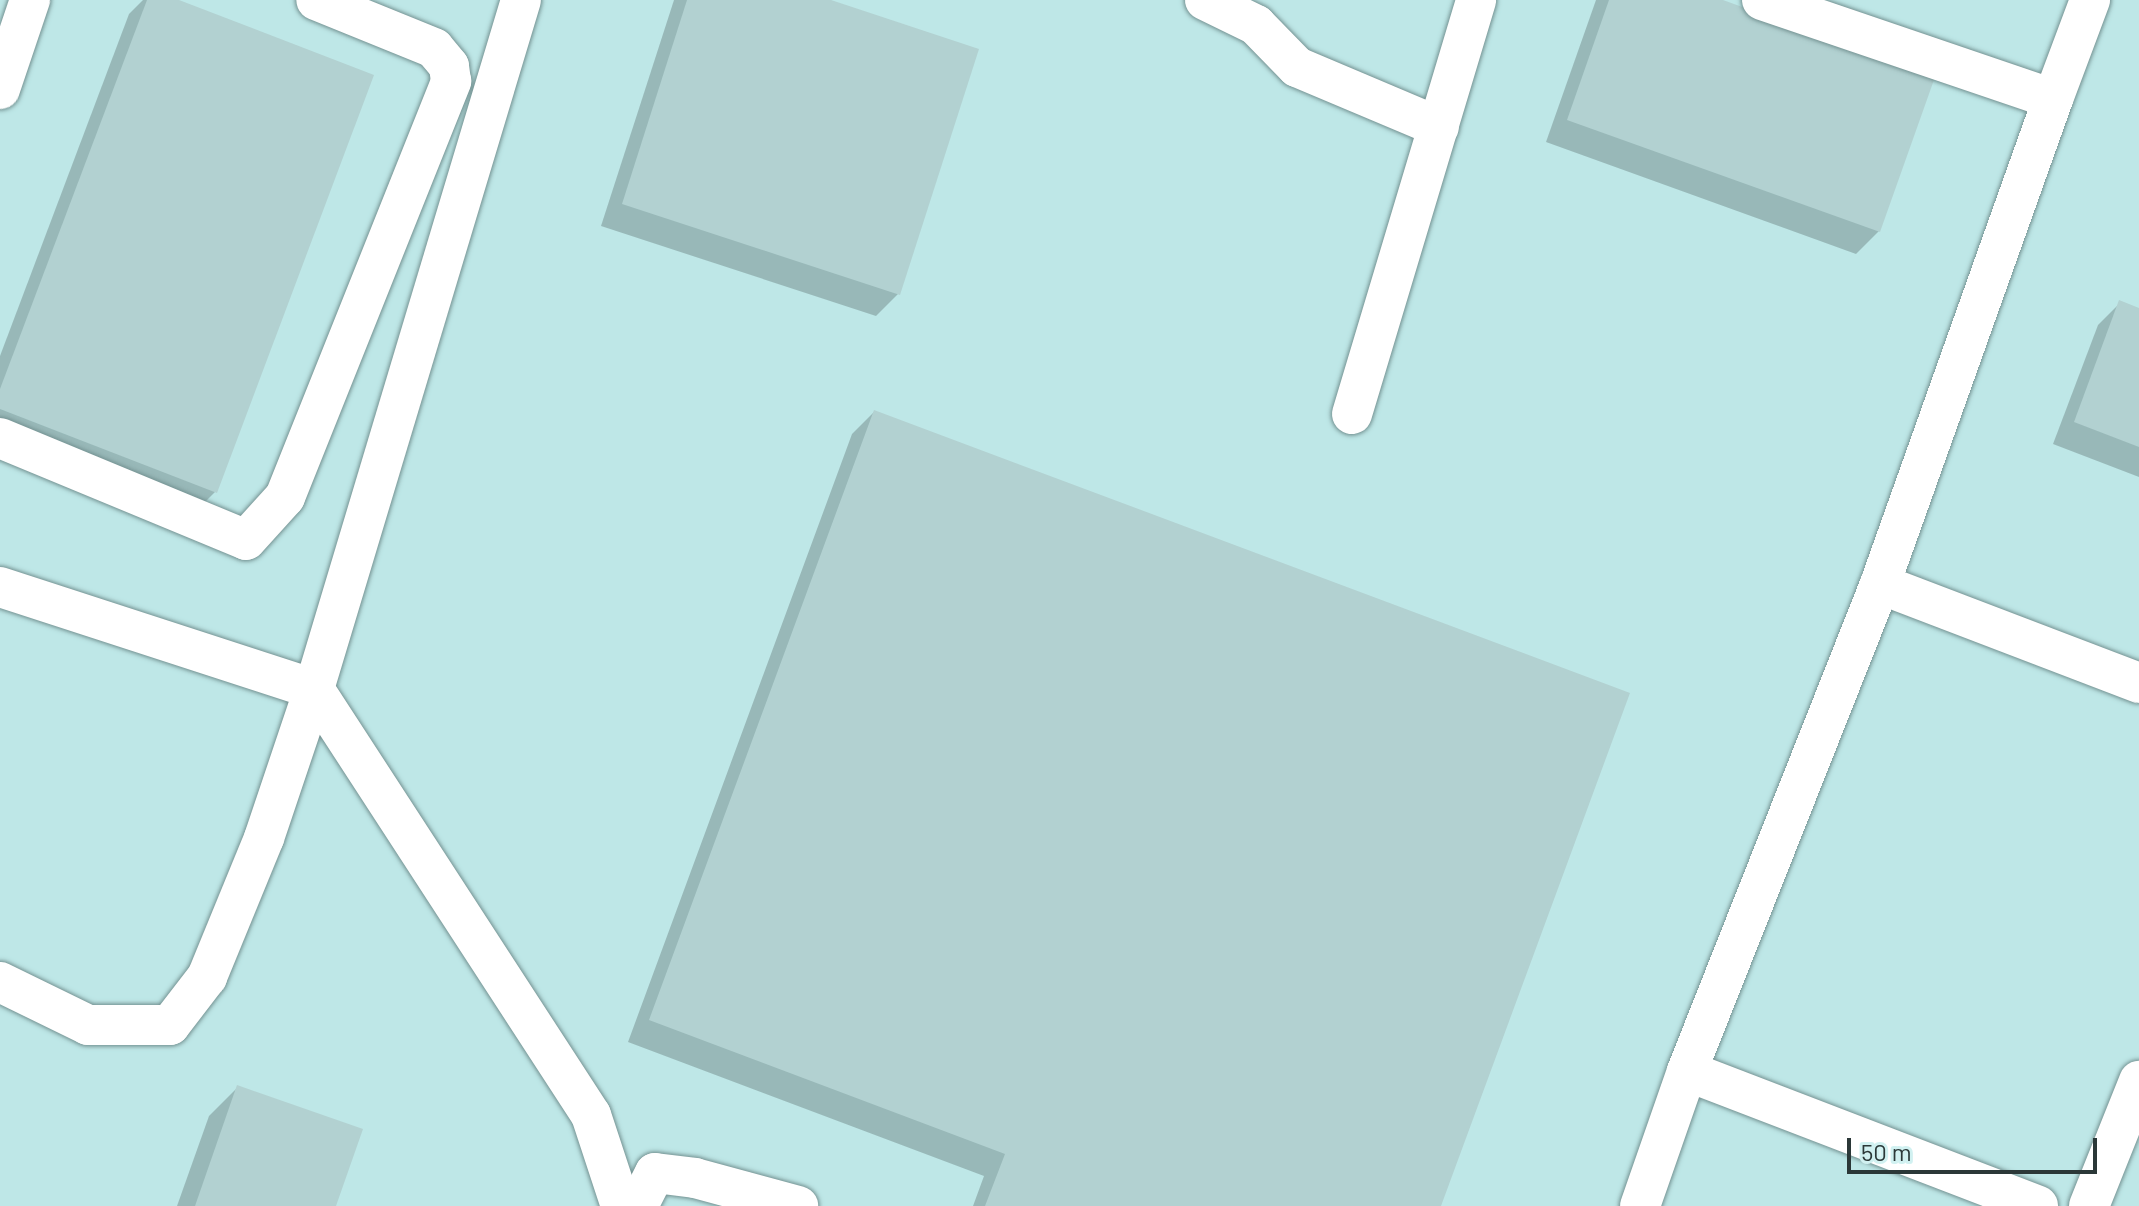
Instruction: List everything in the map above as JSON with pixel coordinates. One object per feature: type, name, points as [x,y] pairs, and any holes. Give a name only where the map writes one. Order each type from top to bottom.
[{"type":"lane","points":[[0,89],[30,0]]},
{"type":"lane","points":[[0,438],[246,540],[285,497],[451,81],[449,66],[434,48],[316,0]]},
{"type":"lane","points":[[0,982],[88,1025],[170,1025],[207,977],[264,838],[314,689],[521,0]]},
{"type":"lane","points":[[1205,0],[1256,25],[1297,67],[1439,127]]},
{"type":"lane","points":[[1352,414],[1476,0]]},
{"type":"lane","points":[[1762,0],[2053,99]]},
{"type":"lane","points":[[1640,1206],[1687,1071],[1880,584],[2090,0]]},
{"type":"lane","points":[[1880,584],[2139,683]]},
{"type":"lane","points":[[0,587],[314,689],[591,1115],[621,1206]]},
{"type":"lane","points":[[1687,1071],[2038,1206]]},
{"type":"lane","points":[[2089,1206],[2139,1081]]},
{"type":"lane","points":[[638,1206],[655,1173],[695,1178],[798,1206]]},
{"type":"shaded area","points":[[0,0],[2139,0],[2139,1206],[0,1206]]},
{"type":"building","points":[[147,0],[179,0],[374,75],[217,493],[0,409],[0,389]]},
{"type":"building","points":[[687,0],[831,0],[979,49],[900,295],[622,204]]},
{"type":"building","points":[[1609,0],[1723,0],[1935,77],[1880,232],[1567,120]]},
{"type":"building","points":[[2119,300],[2139,308],[2139,447],[2074,422]]},
{"type":"building","points":[[874,410],[1630,693],[1441,1206],[985,1206],[1005,1154],[649,1020]]},
{"type":"building","points":[[237,1085],[363,1129],[336,1206],[195,1206]]}]
